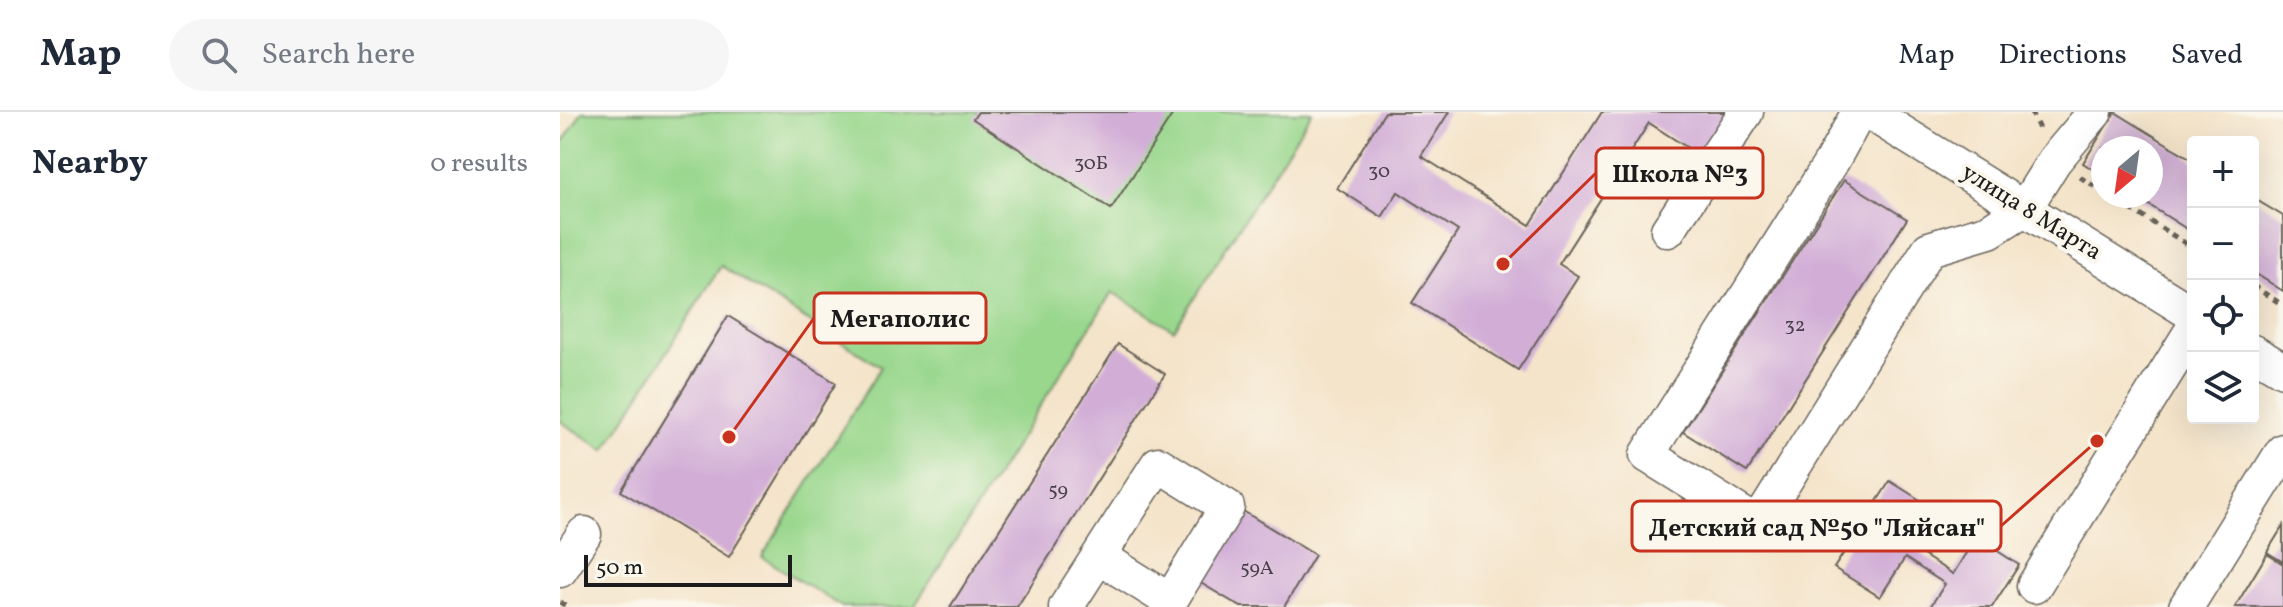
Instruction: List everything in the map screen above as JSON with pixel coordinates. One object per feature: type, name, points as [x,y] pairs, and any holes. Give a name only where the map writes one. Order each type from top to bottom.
[{"type":"street","points":[[1668,230],[1746,112]]},
{"type":"street","points":[[1859,112],[1832,161],[1647,455],[1758,524],[1929,249],[1989,231],[2024,209],[2054,161],[2095,112]]},
{"type":"street","name":"улица 8 Марта","points":[[1869,112],[2187,310]]},
{"type":"street","points":[[2034,586],[2187,339]]},
{"type":"street","points":[[2259,356],[2283,370]]},
{"type":"street","points":[[2186,607],[2283,451]]},
{"type":"street","points":[[560,570],[584,534]]},
{"type":"street","points":[[1066,607],[1100,557]]},
{"type":"path","points":[[2129,208],[2187,244]]},
{"type":"path","points":[[2259,290],[2283,305]]},
{"type":"path","points":[[560,602],[567,607]]},
{"type":"green space","points":[[582,112],[1312,112],[1174,330],[1112,292],[914,607],[842,607],[762,557],[881,367],[721,266],[605,450],[560,421],[560,147]]},
{"type":"building","points":[[978,112],[1174,112],[1111,209],[973,119]]},
{"type":"building","points":[[1385,112],[1449,112],[1421,156],[1530,225],[1602,112],[1727,112],[1702,157],[1649,123],[1559,264],[1578,276],[1518,370],[1412,303],[1458,231],[1398,192],[1382,217],[1337,188]]},
{"type":"building","points":[[2115,112],[2154,136],[2100,136]]},
{"type":"building","points":[[2163,142],[2187,156],[2187,229],[2154,208],[2163,208]]},
{"type":"building","points":[[2091,150],[2091,168],[2083,163]]},
{"type":"building","points":[[1844,180],[1907,219],[1747,472],[1683,432]]},
{"type":"building","points":[[2259,202],[2283,216],[2283,291],[2259,276]]},
{"type":"building","points":[[728,316],[836,383],[729,557],[621,491]]},
{"type":"building","points":[[1118,344],[1165,374],[1017,607],[950,607]]},
{"type":"building","points":[[1890,481],[1936,510],[1912,548],[1953,574],[1976,537],[2019,565],[1992,607],[1930,607],[1945,584],[1905,558],[1880,597],[1834,568]]},
{"type":"building","points":[[1243,511],[1315,555],[1284,607],[1241,607],[1199,582]]},
{"type":"building","points":[[2283,526],[2283,562],[2267,552]]},
{"type":"building","points":[[2267,554],[2283,564],[2283,607],[2235,607]]},
{"type":"place","name":"Школа №3","points":[[1503,264]]},
{"type":"place","name":"Мегаполис","points":[[729,437]]},
{"type":"place","name":"Детский сад №50 \"Ляйсан\"","points":[[2097,441]]}]
